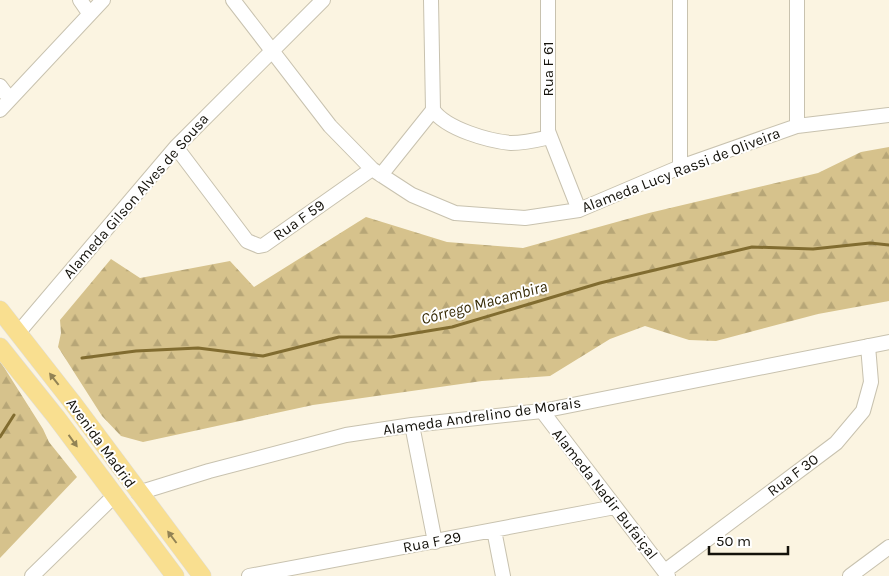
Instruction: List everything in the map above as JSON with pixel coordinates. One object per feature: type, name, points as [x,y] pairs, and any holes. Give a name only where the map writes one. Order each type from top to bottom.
[{"type":"main road","name":"Avenida Madrid","points":[[0,310],[72,402],[138,493],[202,576]]},
{"type":"main road","name":"Avenida Madrid","points":[[0,347],[56,417],[176,576]]},
{"type":"street","points":[[80,0],[89,13]]},
{"type":"street","points":[[0,110],[9,98],[103,0]]},
{"type":"street","name":"Alameda Lucy Rassi de Oliveira","points":[[233,0],[330,126],[376,172],[412,195],[454,213],[525,218],[579,210],[680,167],[797,126],[889,115]]},
{"type":"street","name":"Alameda Gilson Alves de Sousa","points":[[18,333],[176,147],[323,0]]},
{"type":"street","points":[[432,0],[433,110],[442,120],[451,125],[484,137],[510,143],[550,138]]},
{"type":"street","name":"Rua F 61","points":[[548,0],[550,138],[579,210]]},
{"type":"street","points":[[680,0],[680,167]]},
{"type":"street","points":[[797,0],[797,126]]},
{"type":"street","points":[[0,86],[9,98]]},
{"type":"street","points":[[376,172],[433,110]]},
{"type":"street","name":"Rua F 59","points":[[176,147],[247,241],[259,246],[264,245],[376,172]]},
{"type":"street","name":"Alameda Andrelino de Morais","points":[[138,493],[209,471],[346,435],[412,425],[542,412],[889,342]]},
{"type":"street","name":"Rua F 30","points":[[666,574],[836,443],[862,411],[871,382],[868,346]]},
{"type":"street","name":"Alameda Nadir Bufaiçal","points":[[542,412],[666,574]]},
{"type":"street","points":[[412,425],[435,542]]},
{"type":"street","points":[[32,576],[114,496]]},
{"type":"street","name":"Rua F 29","points":[[249,576],[615,507]]},
{"type":"street","points":[[494,530],[502,576]]},
{"type":"street","points":[[850,576],[889,547]]},
{"type":"green space","points":[[889,147],[889,301],[818,314],[716,341],[689,340],[645,326],[610,339],[550,376],[482,381],[313,405],[143,442],[121,436],[102,416],[58,347],[61,333],[60,320],[111,259],[140,278],[230,261],[254,287],[366,217],[447,242],[523,248],[649,213],[818,173],[861,152]]},
{"type":"green space","points":[[0,361],[43,429],[49,442],[77,477],[0,558]]},
{"type":"waterway","name":"Córrego Macambira","points":[[82,358],[136,351],[198,348],[263,356],[339,337],[391,337],[452,327],[600,283],[752,247],[813,249],[870,243],[889,245]]},
{"type":"waterway","name":"Córrego Macambira","points":[[0,437],[14,415]]}]
